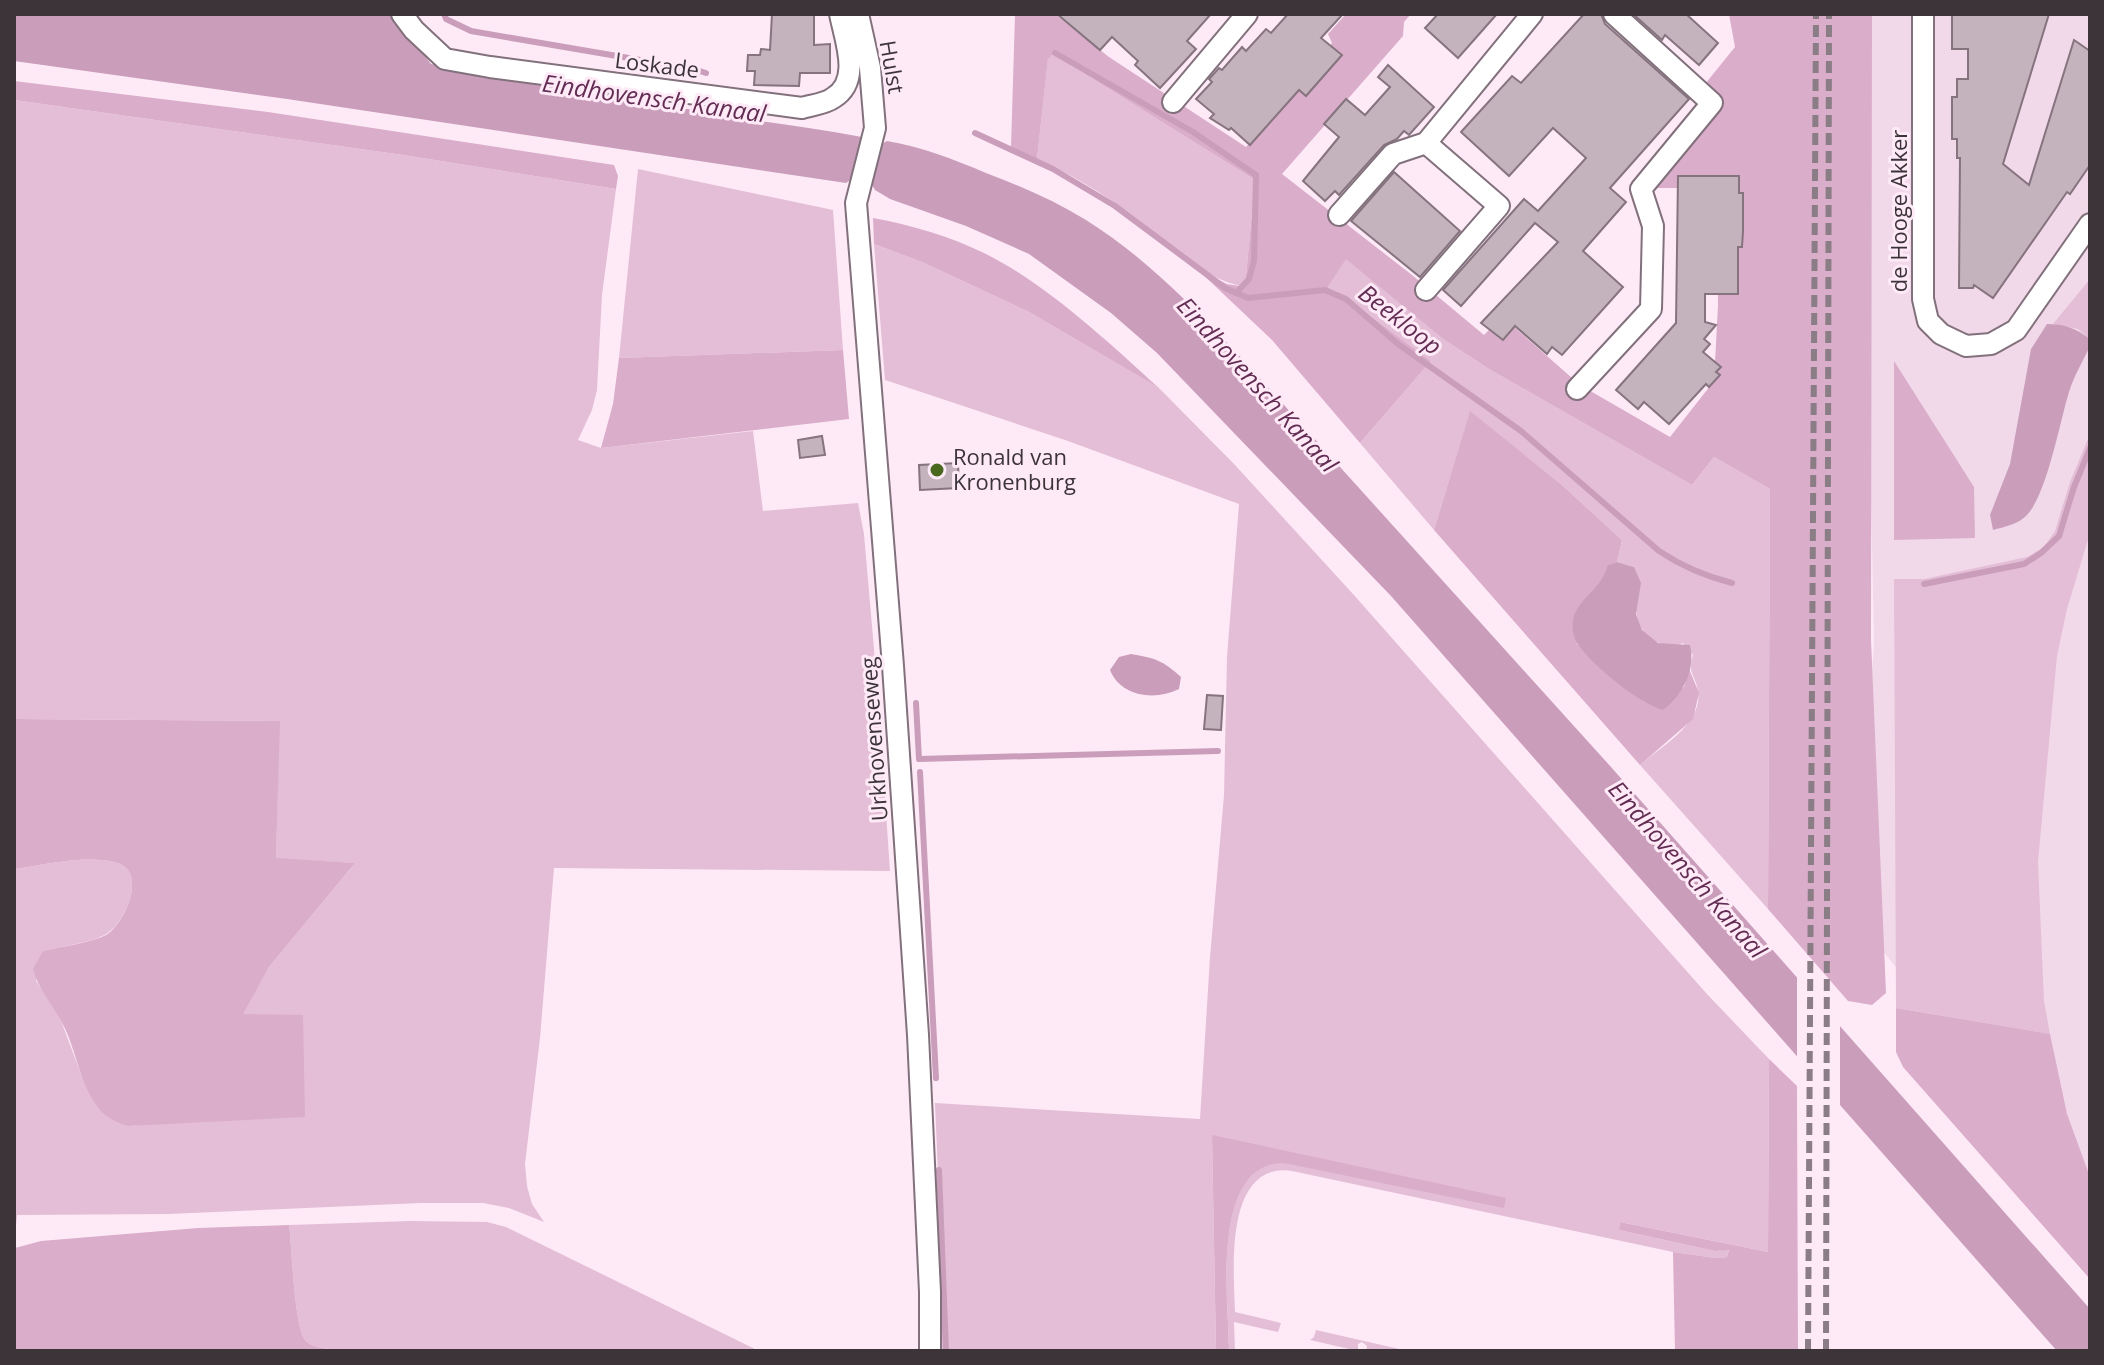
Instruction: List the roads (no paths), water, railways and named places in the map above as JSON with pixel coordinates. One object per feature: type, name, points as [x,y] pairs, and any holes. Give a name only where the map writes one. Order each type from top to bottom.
[{"type":"street","name":"Loskade","points":[[402,14],[445,59],[802,108],[833,98],[846,85],[850,68],[840,14]]},
{"type":"street","name":"Hulst","points":[[858,14],[870,68],[875,128]]},
{"type":"street","points":[[1173,102],[1247,14]]},
{"type":"street","points":[[1339,215],[1393,154],[1426,143],[1532,14]]},
{"type":"street","points":[[1577,389],[1651,309],[1653,226],[1641,189],[1712,103],[1614,14]]},
{"type":"street","name":"de Hooge Akker","points":[[1923,14],[1923,299],[1928,321],[1941,334],[1966,346],[1991,344],[2016,330],[2090,224]]},
{"type":"street","name":"Urkhovenseweg","points":[[875,128],[856,203],[893,666],[918,1035],[930,1351]]},
{"type":"street","points":[[1426,143],[1499,206],[1426,290]]},
{"type":"water","name":"Eindhovensch Kanaal","points":[[14,14],[394,14],[431,64],[843,133],[880,145],[887,141],[900,144],[937,154],[1012,183],[1086,220],[1128,249],[1185,300],[1238,354],[1611,767],[2090,1309],[2090,1351],[2057,1351],[1391,596],[1157,353],[1111,313],[1029,254],[966,226],[890,199],[875,190],[870,181],[855,177],[846,183],[14,61]]},
{"type":"water","points":[[2047,324],[2075,329],[2090,339],[2090,346],[2071,386],[2047,474],[2034,505],[2020,521],[1993,530],[1990,515],[2010,464],[2031,349]]},
{"type":"water","points":[[1617,562],[1634,567],[1641,583],[1636,614],[1642,630],[1658,643],[1690,645],[1691,663],[1686,681],[1663,710],[1641,700],[1606,674],[1586,655],[1574,636],[1573,620],[1582,602],[1601,581],[1608,565]]},
{"type":"water","points":[[1131,654],[1169,667],[1181,677],[1179,689],[1150,695],[1122,686],[1110,670],[1119,657]]},
{"type":"waterway","name":"Beekloop","points":[[444,14],[446,19],[471,31],[706,73]]},
{"type":"waterway","points":[[1055,53],[1193,132],[1256,175],[1254,261],[1249,279],[1236,293]]},
{"type":"waterway","name":"Beekloop","points":[[975,133],[1053,169],[1115,206],[1225,288],[1248,298],[1325,290],[1346,299],[1398,344],[1521,431],[1659,551],[1694,570],[1732,583]]},
{"type":"waterway","name":"Beekloop","points":[[1924,584],[2024,564],[2041,553],[2059,536],[2090,448]]},
{"type":"waterway","points":[[916,703],[919,759],[1218,751]]},
{"type":"waterway","points":[[920,772],[936,1078]]},
{"type":"waterway","points":[[939,1170],[946,1351]]},
{"type":"railway","points":[[1808,1351],[1816,14]]},
{"type":"railway","points":[[1826,1351],[1829,14]]},
{"type":"place","name":"Ronald van Kronenburg","points":[[937,470]]}]
